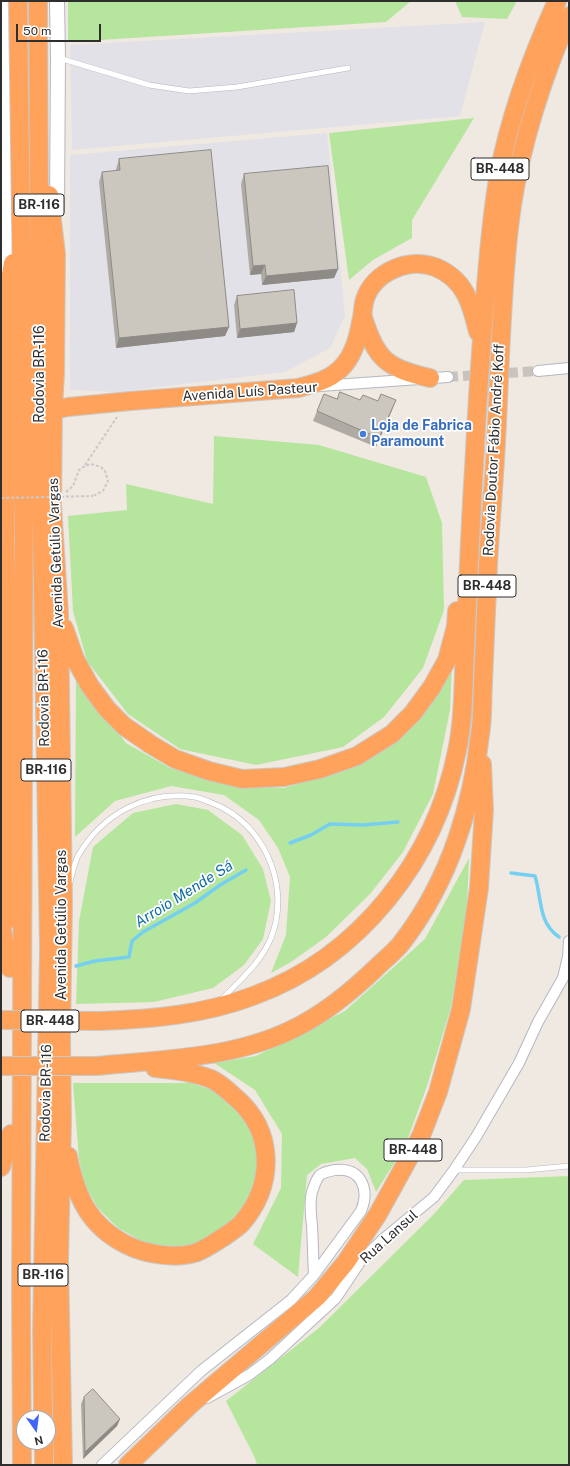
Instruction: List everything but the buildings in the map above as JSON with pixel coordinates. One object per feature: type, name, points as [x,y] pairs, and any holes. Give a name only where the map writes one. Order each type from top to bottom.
[{"type":"highway","name":"Rodovia BR-116","points":[[18,1],[24,470],[21,1293],[22,1465]]},
{"type":"highway","name":"Rodovia BR-116","points":[[38,1],[40,410],[49,948],[42,1330],[43,1410]]},
{"type":"highway","name":"BR-116","points":[[38,86],[44,1]]},
{"type":"highway","name":"Rodovia Doutor Fábio André Koff","points":[[1,1020],[99,1021],[171,1016],[212,1008],[252,997],[277,987],[306,972],[359,931],[385,902],[408,872],[427,842],[440,813],[450,783],[458,748],[462,712],[481,346],[491,229],[499,173],[512,123],[535,51],[557,1]]},
{"type":"highway","name":"Rodovia Doutor Fábio André Koff","points":[[1,1066],[96,1066],[199,1056],[238,1049],[269,1040],[298,1027],[329,1008],[356,987],[399,946],[430,899],[445,869],[459,835],[469,796],[481,732],[488,566],[496,440],[499,347],[509,228],[517,172],[528,128],[551,58],[569,16]]},
{"type":"highway","name":"BR-116","points":[[39,107],[56,254]]},
{"type":"highway","name":"BR-116","points":[[6,303],[20,225]]},
{"type":"highway","name":"Avenida Getúlio Vargas","points":[[56,254],[52,505],[59,614],[63,902],[61,1037],[62,1121],[59,1261],[64,1465]]},
{"type":"highway","points":[[298,388],[324,381],[344,365],[353,351],[365,299],[370,289],[381,278],[394,269],[413,263],[428,264],[444,270],[456,278],[473,311],[481,346]]},
{"type":"highway","name":"Rodovia BR-116","points":[[6,303],[3,543],[10,968],[11,1134],[21,1293]]},
{"type":"highway","points":[[362,316],[373,346],[387,363],[406,373],[430,378]]},
{"type":"highway","name":"Avenida Luís Pasteur","points":[[53,410],[68,407],[130,401],[298,388]]},
{"type":"highway","points":[[59,614],[75,659],[90,686],[107,709],[124,726],[175,759],[209,771],[242,779],[284,777],[320,770],[356,756],[392,734],[413,713],[432,687],[447,660],[456,626],[460,581],[469,566]]},
{"type":"highway","name":"BR-448","points":[[128,1465],[190,1405],[317,1297],[346,1262],[378,1214],[421,1136],[438,1092],[450,1050],[461,1009],[468,967],[479,888],[484,810],[481,732]]},
{"type":"highway","points":[[1,926],[10,968]]},
{"type":"highway","points":[[62,1121],[72,1174],[80,1200],[94,1220],[115,1239],[135,1249],[159,1255],[195,1253],[213,1244],[240,1224],[253,1206],[263,1185],[266,1166],[265,1148],[256,1120],[245,1106],[212,1080],[188,1072],[122,1063]]},
{"type":"highway","name":"BR-116","points":[[45,1133],[51,1165],[59,1261]]},
{"type":"highway","points":[[1,1167],[11,1134]]},
{"type":"highway","points":[[44,1450],[44,1465]]},
{"type":"main road","name":"Rodovia BR-116","points":[[1,1],[6,303]]},
{"type":"main road","points":[[56,254],[58,58],[57,1]]},
{"type":"street","points":[[538,371],[569,368]]},
{"type":"street","name":"Avenida Luís Pasteur","points":[[298,388],[448,377]]},
{"type":"street","name":"Rua Lansul","points":[[190,1405],[219,1393],[249,1375],[270,1359],[336,1298],[360,1262],[382,1240],[434,1196],[454,1170],[519,1063],[538,1022],[563,978],[568,957],[569,941]]},
{"type":"street","points":[[102,1465],[201,1371],[291,1300],[314,1275],[361,1211],[365,1202],[363,1184],[357,1175],[347,1171],[337,1170],[327,1172],[320,1175],[315,1183],[312,1193],[311,1206],[314,1275]]},
{"type":"lane","points":[[58,58],[149,84],[190,91],[237,87],[348,68]]},
{"type":"lane","points":[[63,902],[78,857],[91,838],[106,822],[124,809],[140,801],[175,796],[196,797],[235,815],[252,832],[271,861],[278,891],[279,905],[271,938],[262,955],[252,969],[212,1008]]},
{"type":"lane","points":[[454,1170],[526,1170],[569,1166]]},
{"type":"path","points":[[85,466],[117,417],[130,401]]},
{"type":"path","points":[[1,498],[93,496],[103,491],[108,481],[107,476],[101,467],[91,464],[85,466],[79,470],[73,486],[52,505]]},
{"type":"shaded area","points":[[485,22],[460,116],[72,150],[70,45]]},
{"type":"shaded area","points":[[327,133],[345,316],[330,348],[285,372],[116,392],[70,390],[70,155]]},
{"type":"green space","points":[[68,1],[411,1],[386,22],[68,42]]},
{"type":"green space","points":[[455,1],[517,1],[507,19],[462,17]]},
{"type":"green space","points":[[474,118],[412,220],[412,238],[373,260],[349,280],[329,133]]},
{"type":"green space","points":[[214,436],[319,445],[426,477],[442,523],[444,610],[423,668],[384,717],[343,747],[256,765],[180,749],[128,714],[87,661],[73,611],[68,516],[127,510],[126,484],[213,504]]},
{"type":"green space","points":[[452,665],[450,710],[433,794],[403,852],[370,894],[326,937],[291,962],[271,973],[286,935],[290,877],[278,848],[259,820],[224,795],[171,786],[115,801],[75,837],[76,678],[126,743],[170,768],[227,784],[284,788],[349,768],[398,740],[444,685]]},
{"type":"green space","points":[[176,804],[208,810],[242,835],[263,869],[271,901],[263,939],[244,965],[213,988],[154,1002],[76,1004],[79,921],[93,847],[133,813]]},
{"type":"green space","points":[[469,858],[467,906],[451,1007],[427,1086],[405,1146],[376,1192],[367,1169],[355,1158],[321,1164],[307,1175],[298,1277],[253,1244],[281,1188],[282,1134],[255,1090],[214,1063],[256,1056],[345,1011],[425,939]]},
{"type":"green space","points":[[73,1083],[190,1083],[213,1090],[239,1107],[259,1150],[259,1177],[249,1204],[234,1224],[211,1239],[187,1247],[164,1247],[144,1242],[118,1228],[98,1208],[85,1185],[79,1159]]},
{"type":"green space","points":[[569,1176],[569,1465],[257,1465],[255,1458],[226,1401],[319,1328],[433,1215],[464,1180]]},
{"type":"waterway","name":"Arroio Mende Sá","points":[[290,843],[311,835],[330,824],[363,825],[398,822]]},
{"type":"waterway","name":"Arroio Mende Sá","points":[[76,966],[95,961],[129,957],[132,941],[143,932],[195,903],[220,885],[246,870]]},
{"type":"waterway","name":"Arroio Mende Sá","points":[[511,873],[535,876],[544,918],[547,925],[559,937]]},
{"type":"tunnel","points":[[448,377],[538,371]]},
{"type":"place","name":"Loja de Fabrica Paramount","points":[[363,434]]}]
